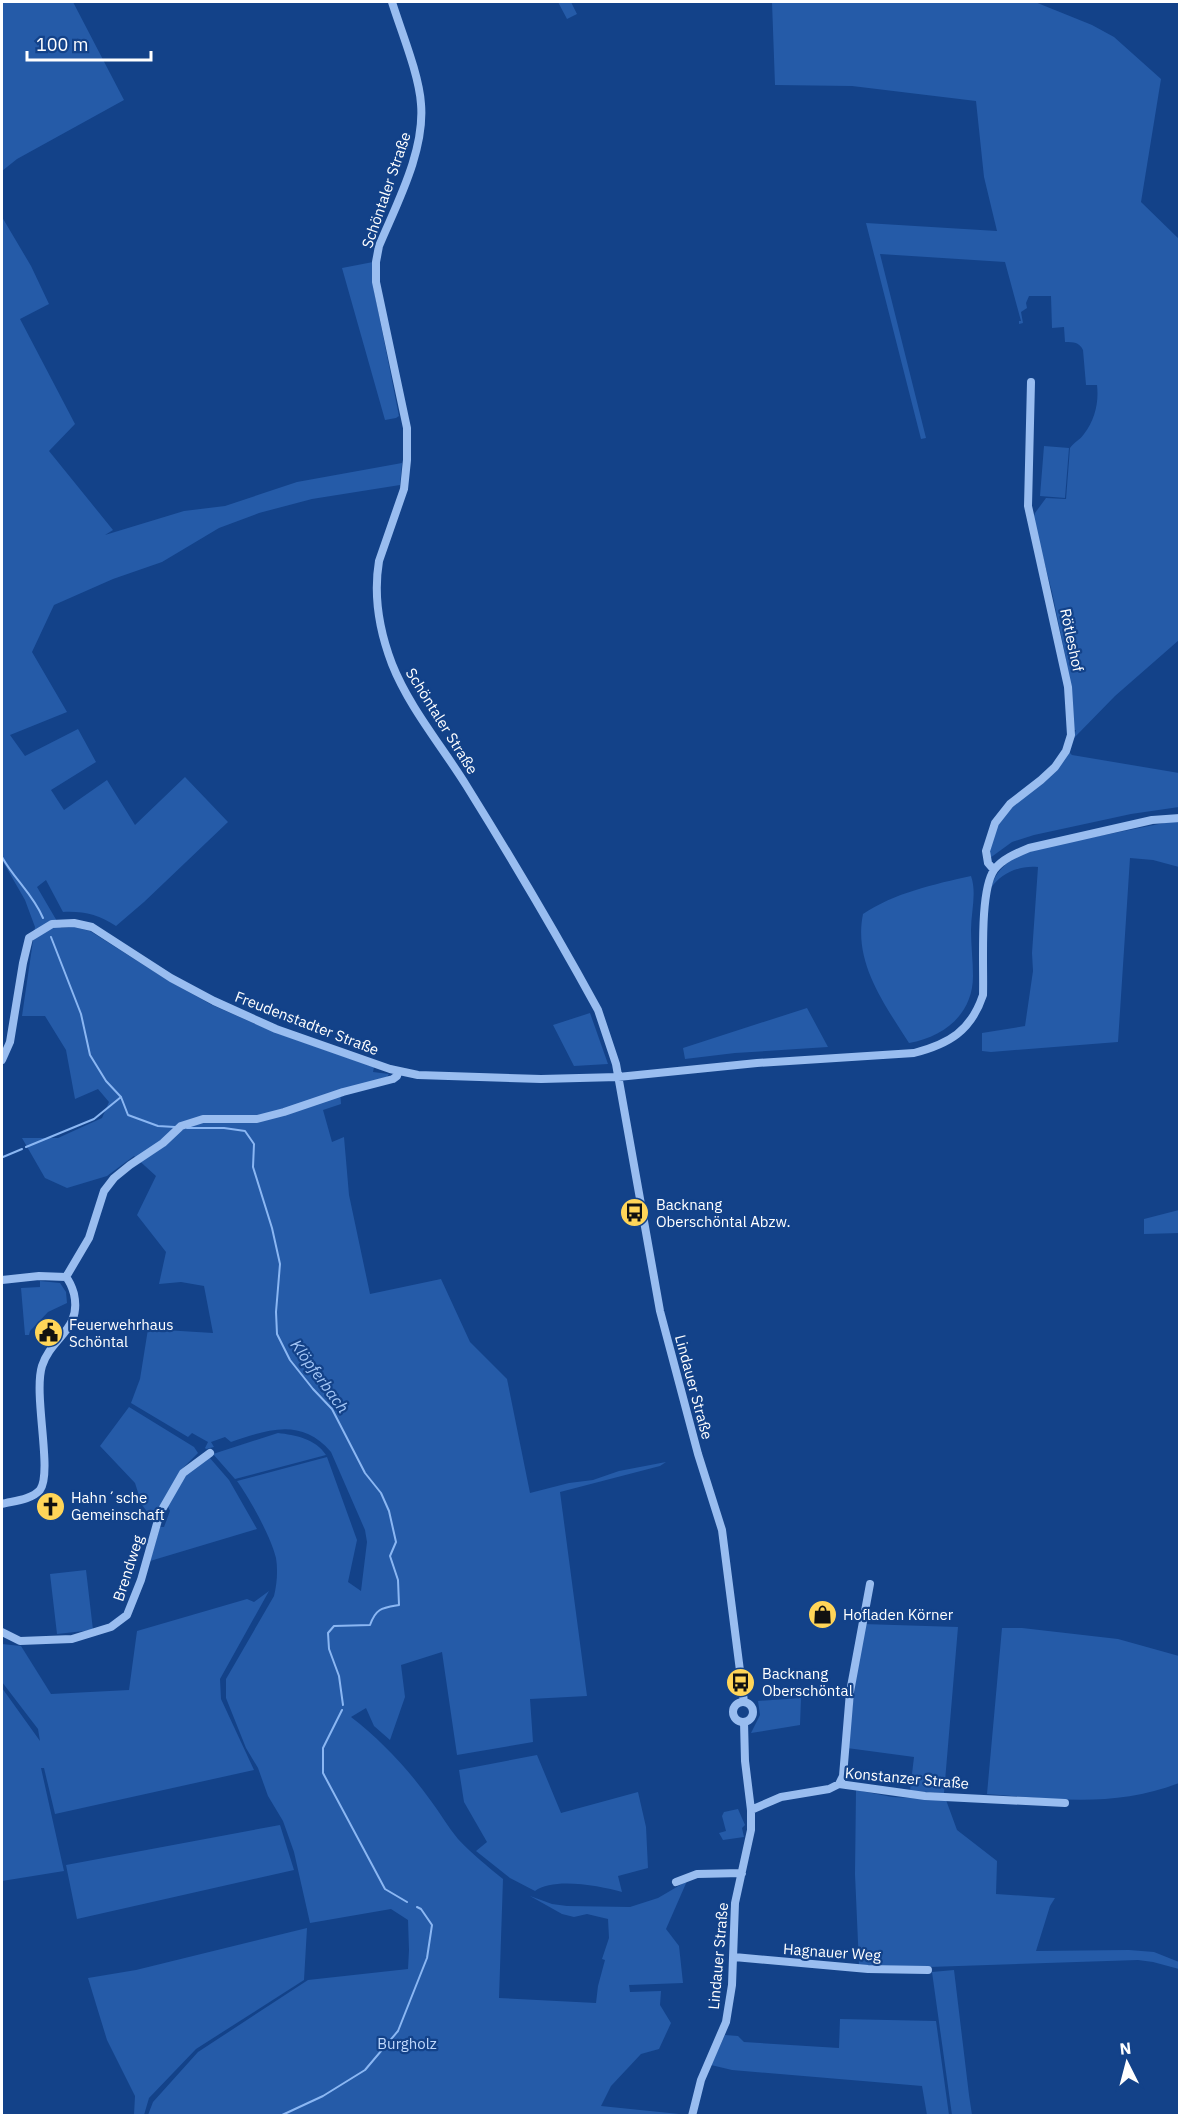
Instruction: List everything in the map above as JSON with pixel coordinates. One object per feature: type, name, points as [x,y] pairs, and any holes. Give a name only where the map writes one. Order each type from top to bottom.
[{"type":"street","name":"Schöntaler Straße","points":[[392,2],[419,90],[422,120],[417,148],[379,246],[376,262],[376,282],[407,428],[407,472],[404,489],[377,573],[376,592],[381,633],[404,689],[498,837],[598,1010],[616,1064],[618,1077]]},
{"type":"street","name":"Rötleshof","points":[[994,870],[988,863],[986,851],[994,823],[1010,804],[1055,767],[1066,751],[1071,735],[1068,687],[1028,506],[1031,382]]},
{"type":"street","points":[[994,870],[1014,855],[1029,848],[1152,820],[1179,818]]},
{"type":"street","name":"Freudenstadter Straße","points":[[2,1060],[10,1042],[29,938],[52,924],[74,923],[92,927],[171,978],[214,1001],[276,1029],[398,1072],[426,1076],[541,1079],[618,1077],[757,1063],[895,1055],[927,1050],[950,1041],[975,1016],[983,995],[985,904],[987,887],[994,870]]},
{"type":"street","points":[[66,1278],[89,1238],[104,1191],[114,1178],[163,1143],[181,1126],[203,1119],[257,1119],[393,1079],[398,1072]]},
{"type":"street","name":"Lindauer Straße","points":[[618,1077],[660,1311],[698,1454],[722,1530],[744,1702]]},
{"type":"street","points":[[2,1280],[39,1276],[66,1278],[71,1283],[76,1304],[75,1317],[42,1365],[38,1384],[45,1472],[41,1488],[32,1496],[2,1504]]},
{"type":"street","name":"Brendweg","points":[[2,1632],[20,1641],[72,1639],[111,1627],[127,1615],[141,1580],[160,1513],[183,1473],[210,1453]]},
{"type":"street","points":[[839,1784],[843,1776],[850,1692],[870,1584]]},
{"type":"street","name":"Lindauer Straße","points":[[744,1702],[751,1706],[753,1713],[749,1720],[744,1722],[736,1720],[733,1712],[736,1705],[744,1702]]},
{"type":"street","name":"Lindauer Straße","points":[[692,2115],[701,2080],[726,2022],[732,1984],[735,1957],[733,1929],[735,1903],[751,1830],[744,1722]]},
{"type":"street","name":"Konstanzer Straße","points":[[751,1810],[781,1797],[829,1789],[839,1784],[925,1796],[1065,1803]]},
{"type":"street","points":[[676,1882],[697,1874],[742,1873]]},
{"type":"street","name":"Hagnauer Weg","points":[[735,1957],[868,1969],[928,1970]]},
{"type":"green space","points":[[2,2],[73,2],[124,100],[17,159],[2,171]]},
{"type":"green space","points":[[558,2],[571,2],[577,14],[567,19]]},
{"type":"green space","points":[[772,2],[1035,2],[1092,25],[1114,37],[1161,79],[1141,202],[1179,239],[1179,640],[1115,696],[1073,739],[1076,730],[1074,730],[1066,659],[1033,519],[1046,498],[1066,499],[1070,448],[1088,429],[1095,411],[1097,385],[1086,385],[1083,350],[1076,343],[1065,342],[1064,327],[1052,328],[1051,296],[1029,296],[1026,303],[1027,308],[1021,312],[1023,323],[1019,324],[1021,321],[1005,262],[880,254],[926,438],[921,439],[866,223],[997,231],[984,177],[976,101],[852,86],[775,85]]},
{"type":"green space","name":"Burgholz","points":[[2,217],[31,266],[49,304],[20,319],[75,424],[49,451],[113,530],[105,535],[184,511],[225,506],[297,482],[402,463],[400,485],[312,499],[259,513],[219,528],[162,562],[113,579],[54,605],[32,652],[67,712],[10,735],[25,756],[78,729],[96,762],[51,790],[64,810],[107,780],[135,825],[185,777],[228,822],[116,926],[91,915],[63,912],[46,880],[37,887],[61,928],[74,927],[90,931],[212,1005],[274,1032],[374,1067],[373,1072],[389,1074],[387,1077],[340,1090],[341,1104],[323,1110],[332,1142],[344,1137],[349,1195],[370,1294],[441,1279],[470,1342],[507,1379],[530,1493],[666,1462],[660,1466],[560,1492],[587,1696],[530,1699],[533,1742],[457,1755],[442,1652],[401,1665],[405,1697],[390,1740],[374,1726],[366,1708],[351,1717],[373,1735],[404,1767],[458,1839],[503,1879],[499,1998],[596,2003],[605,1960],[602,1959],[609,1938],[608,1919],[587,1914],[574,1917],[562,1914],[530,1896],[552,1904],[567,1906],[630,1907],[658,1898],[687,1881],[666,1929],[679,1946],[683,1983],[629,1985],[630,1992],[661,1991],[660,2005],[671,2023],[659,2049],[641,2054],[611,2086],[601,2106],[689,2115],[148,2115],[153,2102],[198,2052],[308,1980],[408,1969],[408,1920],[391,1909],[310,1923],[294,1852],[283,1821],[268,1796],[258,1768],[246,1748],[226,1698],[226,1679],[274,1596],[277,1577],[276,1558],[270,1540],[237,1481],[327,1457],[357,1540],[348,1582],[361,1591],[367,1542],[365,1530],[331,1452],[320,1441],[308,1434],[283,1429],[231,1442],[225,1437],[211,1442],[214,1447],[206,1449],[208,1442],[192,1433],[188,1437],[131,1403],[140,1379],[148,1329],[213,1333],[204,1286],[181,1282],[159,1284],[166,1252],[137,1215],[156,1176],[134,1156],[107,1176],[67,1188],[45,1178],[22,1138],[58,1138],[102,1118],[109,1102],[98,1089],[75,1099],[66,1050],[45,1016],[22,1016],[35,927],[25,900],[2,860]]},
{"type":"green space","points":[[373,262],[373,285],[399,416],[385,420],[342,268]]},
{"type":"green space","points":[[1044,446],[1069,448],[1065,498],[1040,496]]},
{"type":"green space","points":[[1069,752],[1072,755],[1179,773],[1179,807],[1131,814],[1034,835],[1012,842],[990,858],[988,852],[997,822]]},
{"type":"green space","points":[[1179,820],[1179,867],[1153,860],[1130,858],[1118,1042],[982,1051],[982,1033],[1025,1026],[1033,971],[1032,953],[1038,867],[1024,867],[1012,871],[1000,878],[991,888],[999,872],[1011,860],[1044,847]]},
{"type":"green space","points":[[971,876],[974,889],[971,930],[973,976],[968,1002],[962,1012],[945,1029],[922,1040],[909,1043],[873,983],[863,949],[861,932],[863,914],[901,895]]},
{"type":"green space","points":[[807,1008],[828,1047],[685,1059],[683,1048]]},
{"type":"green space","points":[[590,1013],[608,1064],[574,1066],[553,1025]]},
{"type":"green space","points":[[1179,1210],[1179,1233],[1144,1234],[1144,1219]]},
{"type":"green space","points":[[40,1281],[60,1283],[66,1292],[67,1303],[48,1312],[29,1335],[25,1335],[21,1288],[40,1287]]},
{"type":"green space","points":[[129,1407],[194,1447],[198,1453],[181,1470],[155,1522],[142,1505],[135,1483],[100,1446]]},
{"type":"green space","points":[[278,1433],[311,1442],[326,1455],[235,1479],[213,1454]]},
{"type":"green space","points":[[209,1457],[229,1480],[257,1529],[150,1561],[160,1527],[164,1527],[170,1511],[167,1504],[185,1474]]},
{"type":"green space","points":[[86,1570],[93,1630],[57,1634],[50,1574]]},
{"type":"green space","points":[[269,1591],[220,1679],[221,1699],[254,1770],[55,1814],[44,1768],[41,1768],[64,1871],[2,1881],[2,1688],[40,1741],[38,1729],[2,1682],[2,1644],[21,1646],[51,1694],[129,1690],[137,1631],[247,1599],[254,1602]]},
{"type":"green space","points":[[863,1624],[958,1627],[944,1793],[910,1791],[914,1757],[847,1748]]},
{"type":"green space","points":[[1002,1628],[1022,1628],[1118,1639],[1179,1656],[1179,1783],[1155,1791],[1108,1799],[1084,1800],[987,1794]]},
{"type":"green space","points":[[801,1698],[800,1725],[751,1733],[760,1715],[758,1701]]},
{"type":"green space","points":[[537,1755],[561,1813],[638,1792],[646,1827],[648,1868],[618,1876],[622,1892],[577,1884],[554,1884],[535,1891],[510,1878],[476,1851],[487,1842],[464,1802],[459,1770]]},
{"type":"green space","points":[[856,1790],[892,1797],[946,1800],[957,1830],[997,1861],[996,1894],[1055,1898],[1050,1906],[1036,1951],[1154,1952],[1179,1962],[1179,1969],[1138,1960],[929,1967],[859,1965],[855,1874]]},
{"type":"green space","points":[[738,1809],[745,1825],[742,1828],[744,1837],[723,1840],[719,1833],[726,1831],[722,1816],[724,1812]]},
{"type":"green space","points":[[280,1825],[294,1870],[77,1919],[66,1865]]},
{"type":"green space","points":[[307,1928],[304,1980],[196,2049],[149,2098],[144,2115],[134,2115],[135,2096],[107,2040],[88,1978],[136,1970]]},
{"type":"green space","points":[[954,1970],[972,2115],[952,2115],[932,1972]]},
{"type":"green space","points":[[840,2019],[936,2021],[949,2115],[927,2115],[922,2086],[732,2070],[711,2065],[725,2035],[738,2036],[744,2042],[839,2048]]},
{"type":"waterway","name":"Klöpferbach","points":[[2,857],[34,901],[43,918]]},
{"type":"waterway","name":"Klöpferbach","points":[[51,937],[81,1014],[90,1055],[106,1081],[121,1097],[128,1115],[158,1126],[175,1127]]},
{"type":"waterway","points":[[26,1147],[94,1119],[121,1097]]},
{"type":"waterway","name":"Klöpferbach","points":[[187,1128],[224,1128],[245,1131],[254,1144],[253,1167],[272,1228],[280,1264],[276,1312],[277,1334],[290,1360],[332,1409],[365,1473],[381,1493],[389,1511],[396,1542],[390,1556],[398,1580],[399,1605],[377,1612],[370,1625],[334,1626],[328,1633],[329,1649],[339,1676],[343,1705]]},
{"type":"waterway","points":[[3,1157],[22,1149]]},
{"type":"waterway","name":"Klöpferbach","points":[[342,1710],[323,1748],[323,1773],[385,1889],[407,1902]]},
{"type":"waterway","name":"Klöpferbach","points":[[280,2116],[323,2096],[365,2070],[398,2031],[427,1958],[432,1925],[417,1907]]},
{"type":"place","name":"Backnang Oberschöntal Abzw.","points":[[635,1213]]},
{"type":"place","name":"Feuerwehrhaus Schöntal","points":[[48,1333]]},
{"type":"place","name":"Hahn´sche Gemeinschaft","points":[[50,1506]]},
{"type":"place","name":"Hofladen Körner","points":[[822,1614]]},
{"type":"place","name":"Backnang Oberschöntal","points":[[741,1682]]}]
